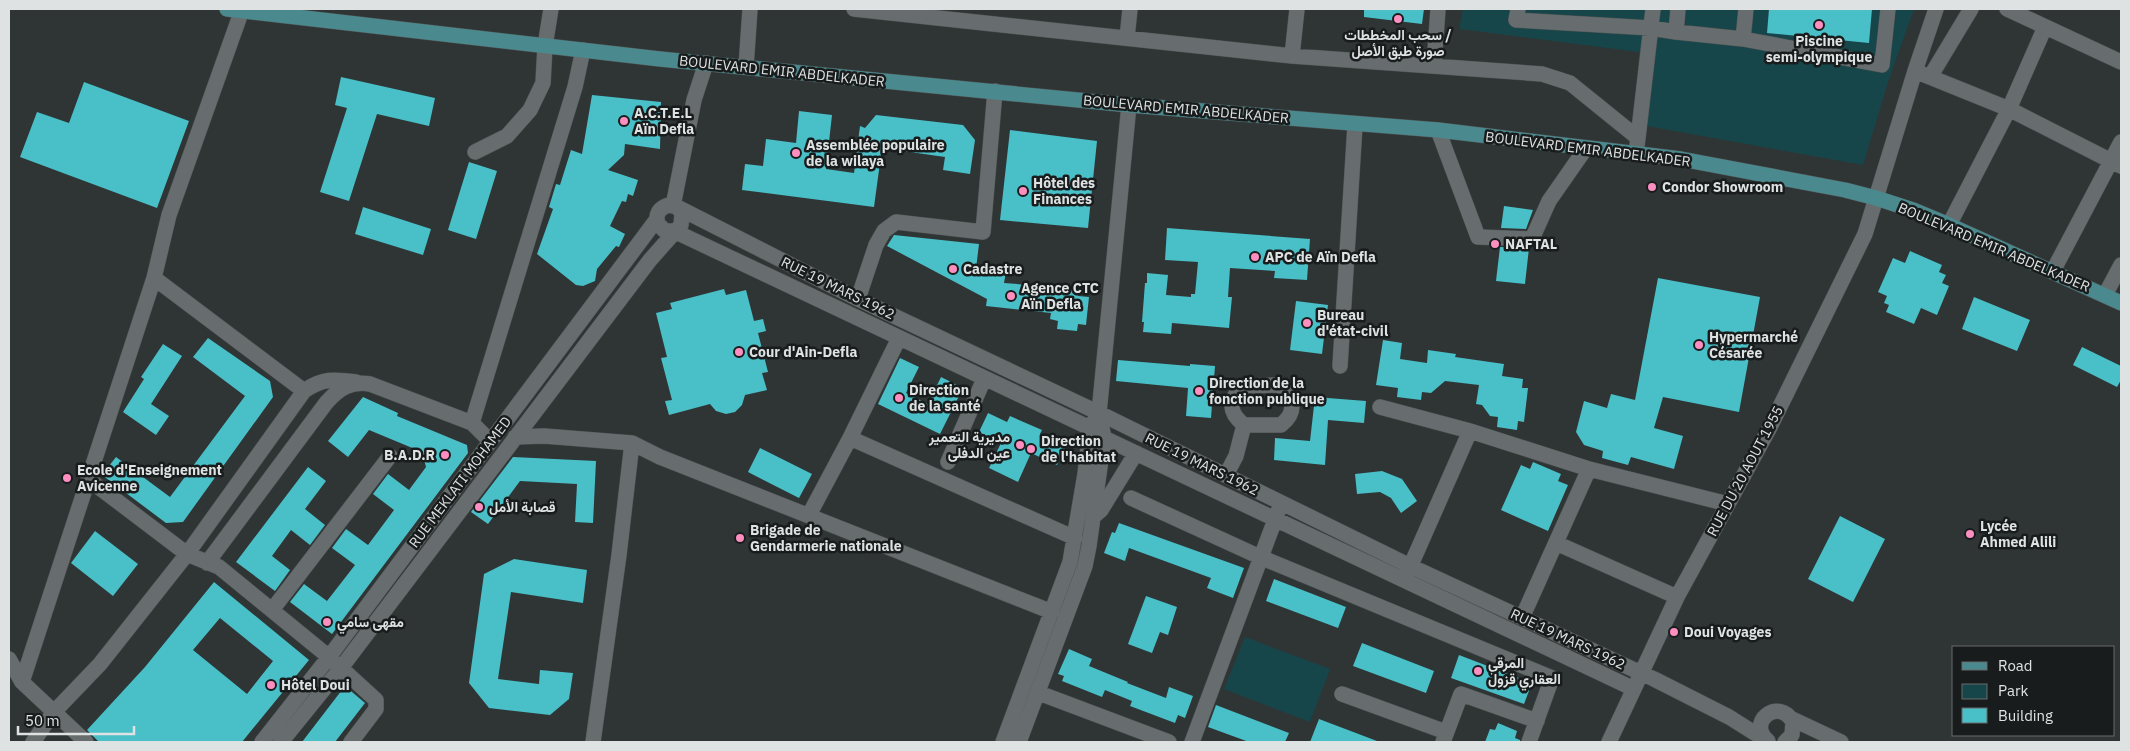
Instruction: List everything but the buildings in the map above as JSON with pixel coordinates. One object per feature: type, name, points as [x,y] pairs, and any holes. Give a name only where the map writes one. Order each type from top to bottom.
[{"type":"main road","name":"BOULEVARD EMIR ABDELKADER","points":[[234,9],[583,50],[1129,105],[1438,130],[1586,148],[1637,145],[1718,165],[1876,198],[1913,210],[1949,224],[2121,303]]},
{"type":"street","points":[[22,682],[154,278],[169,215],[234,9]]},
{"type":"street","points":[[475,152],[507,136],[530,110],[543,83],[551,9]]},
{"type":"street","points":[[746,67],[750,9]]},
{"type":"street","points":[[854,9],[958,15],[1127,38],[1292,56],[1542,74],[1570,83],[1637,145]]},
{"type":"street","points":[[1127,38],[1130,9]]},
{"type":"street","points":[[1292,56],[1297,9]]},
{"type":"street","points":[[1434,65],[1438,9]]},
{"type":"street","points":[[1518,9],[1516,20],[1651,28],[1743,39],[1882,64],[1888,9]]},
{"type":"street","points":[[1637,145],[1653,9]]},
{"type":"street","points":[[1676,32],[1678,9]]},
{"type":"street","points":[[1743,39],[1746,9]]},
{"type":"street","name":"RUE DU 20 AOUT 1955","points":[[1609,742],[1677,597],[1769,429],[1865,234],[1914,71],[1936,9]]},
{"type":"street","points":[[1930,77],[1971,9]]},
{"type":"street","points":[[2007,9],[2121,62]]},
{"type":"street","points":[[1949,224],[2008,108],[2044,27]]},
{"type":"street","points":[[472,423],[575,87],[583,50]]},
{"type":"street","points":[[675,206],[694,100],[706,63]]},
{"type":"street","points":[[1914,71],[2008,108],[2116,164]]},
{"type":"street","points":[[858,299],[876,245],[884,231],[896,222],[983,232],[995,91]]},
{"type":"street","points":[[1019,742],[1039,693],[1084,566],[1093,517],[1104,438],[1099,414],[1129,105]]},
{"type":"street","points":[[1340,366],[1355,124]]},
{"type":"street","points":[[1438,130],[1478,237],[1532,238],[1549,201],[1586,148]]},
{"type":"street","points":[[2053,272],[2116,164],[2121,142]]},
{"type":"street","points":[[675,206],[682,213],[682,222],[674,231],[669,232],[661,228],[656,219],[662,208],[675,206]]},
{"type":"street","name":"RUE 19 MARS 1962","points":[[675,206],[858,299],[1226,475],[1410,566],[1641,673],[1729,717],[1761,738]]},
{"type":"street","name":"RUE MEKLATI MOHAMED","points":[[262,742],[329,657],[656,219]]},
{"type":"street","name":"RUE 19 MARS 1962","points":[[674,231],[1090,428],[1104,438],[1276,518],[1404,581],[1634,688]]},
{"type":"street","name":"RUE MEKLATI MOHAMED","points":[[281,742],[341,668],[515,437],[674,231]]},
{"type":"street","points":[[2105,295],[2121,264]]},
{"type":"street","points":[[154,278],[304,391]]},
{"type":"street","points":[[809,516],[899,338]]},
{"type":"street","points":[[948,462],[984,379]]},
{"type":"street","points":[[33,742],[53,713],[100,664],[187,554],[304,391],[315,383],[330,380],[370,384],[472,423],[490,441]]},
{"type":"street","points":[[207,563],[326,403],[335,393],[356,382]]},
{"type":"street","points":[[1380,407],[1470,431],[1589,469],[1728,504]]},
{"type":"street","points":[[1003,742],[1070,562],[1090,428],[1099,414]]},
{"type":"street","points":[[1226,475],[1236,456],[1244,425]]},
{"type":"street","points":[[1404,581],[1470,431]]},
{"type":"street","points":[[515,437],[544,436],[632,443],[660,457],[1052,612]]},
{"type":"street","points":[[850,438],[1075,538]]},
{"type":"street","points":[[593,742],[619,555],[632,443]]},
{"type":"street","points":[[1093,517],[1102,510],[1136,453]]},
{"type":"street","points":[[272,610],[390,456]]},
{"type":"street","points":[[1522,618],[1589,469]]},
{"type":"street","points":[[88,479],[187,554],[219,567],[329,657],[376,700],[376,708],[351,742]]},
{"type":"street","points":[[1131,498],[1260,557],[1552,678],[1529,742]]},
{"type":"street","points":[[1192,742],[1281,503]]},
{"type":"street","points":[[1556,543],[1677,597]]},
{"type":"street","points":[[9,659],[22,682],[86,742]]},
{"type":"street","points":[[1039,693],[1168,742]]},
{"type":"street","points":[[1342,694],[1445,737],[1461,694],[1537,721]]},
{"type":"street","name":"RUE 19 MARS 1962","points":[[1729,717],[1766,715],[1776,711],[1782,712],[1790,718]]},
{"type":"street","points":[[1761,738],[1761,724],[1766,715]]},
{"type":"street","points":[[1786,742],[1794,731],[1790,718]]},
{"type":"street","points":[[1790,718],[1841,742]]},
{"type":"green space","points":[[1463,9],[1914,9],[1888,82],[1863,165],[1647,126],[1654,54],[1459,29]]},
{"type":"green space","points":[[1245,637],[1330,669],[1310,722],[1224,689]]},
{"type":"place","name":"سحب المخططات / صورة طبق الأصل","points":[[1398,19]]},
{"type":"place","name":"Piscine semi-olympique","points":[[1819,25]]},
{"type":"place","name":"A.C.T.E.L Aïn Defla","points":[[624,121]]},
{"type":"place","name":"Assemblée populaire de la wilaya","points":[[796,153]]},
{"type":"place","name":"Condor Showroom","points":[[1652,187]]},
{"type":"place","name":"Hôtel des Finances","points":[[1023,191]]},
{"type":"place","name":"NAFTAL","points":[[1495,244]]},
{"type":"place","name":"APC de Aïn Defla","points":[[1255,257]]},
{"type":"place","name":"Cadastre","points":[[953,269]]},
{"type":"place","name":"Agence CTC Aïn Defla","points":[[1011,296]]},
{"type":"place","name":"Bureau d'état-civil","points":[[1307,323]]},
{"type":"place","name":"Hypermarché Césarée","points":[[1699,345]]},
{"type":"place","name":"Cour d'Ain-Defla","points":[[739,352]]},
{"type":"place","name":"Direction de la fonction publique","points":[[1199,391]]},
{"type":"place","name":"Direction de la santé","points":[[899,398]]},
{"type":"place","name":"مديرية التعمير عين الدفلى","points":[[1020,445]]},
{"type":"place","name":"Direction de l'habitat","points":[[1031,449]]},
{"type":"place","name":"B.A.D.R","points":[[445,455]]},
{"type":"place","name":"Ecole d'Enseignement Avicenne","points":[[67,478]]},
{"type":"place","name":"قصابة الأمل","points":[[479,507]]},
{"type":"place","name":"Lycée Ahmed Alili","points":[[1970,534]]},
{"type":"place","name":"Brigade de Gendarmerie nationale","points":[[740,538]]},
{"type":"place","name":"مقهى سامي","points":[[327,622]]},
{"type":"place","name":"Doui Voyages","points":[[1674,632]]},
{"type":"place","name":"المرقي العقاري قزول","points":[[1478,671]]},
{"type":"place","name":"Hôtel Doui","points":[[271,685]]}]
